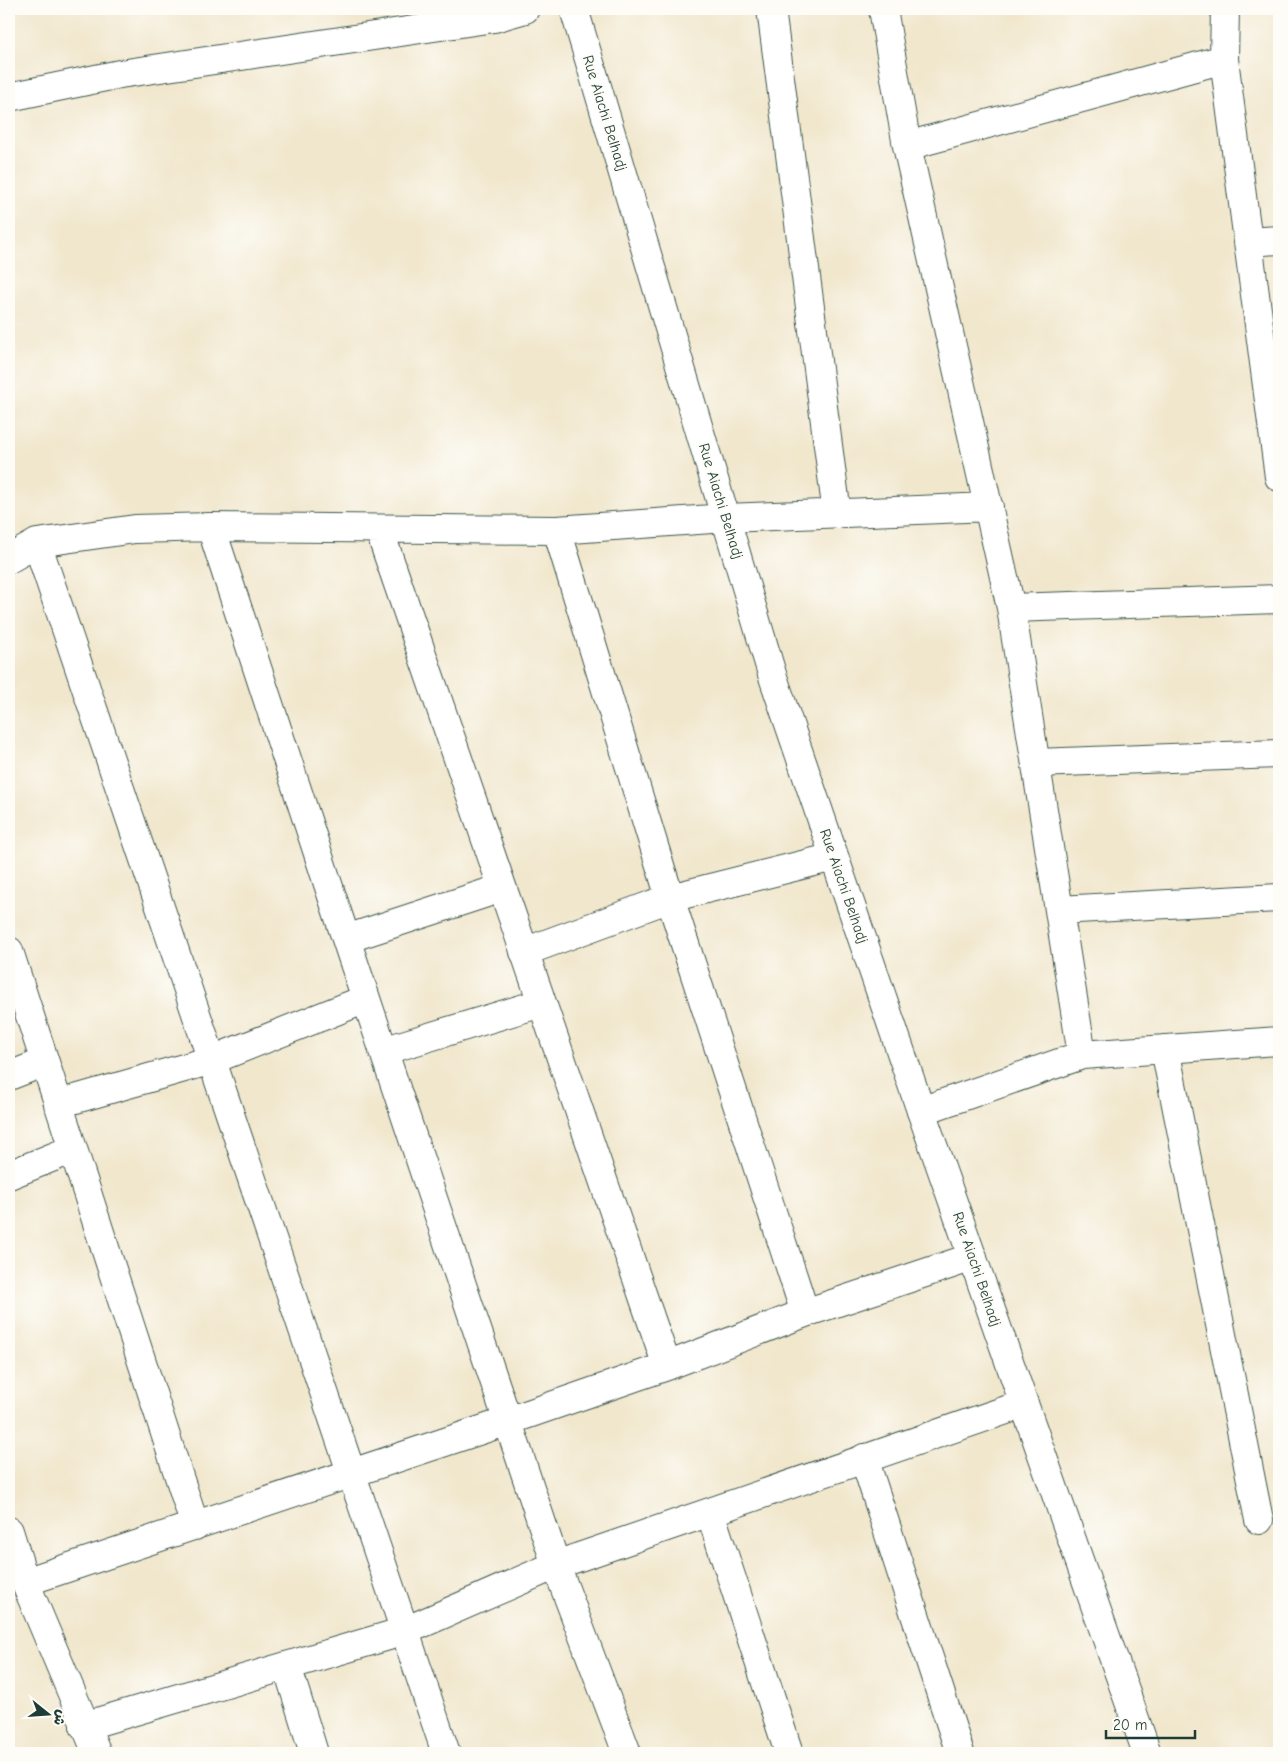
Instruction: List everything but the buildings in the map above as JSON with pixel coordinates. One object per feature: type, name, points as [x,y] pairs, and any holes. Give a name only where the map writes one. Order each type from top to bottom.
[{"type":"street","points":[[9,97],[120,74],[494,18],[525,9]]},
{"type":"street","name":"Rue Aiachi Belhadj","points":[[574,9],[772,674],[921,1111],[1147,1753]]},
{"type":"street","points":[[771,9],[837,514]]},
{"type":"street","points":[[883,9],[907,146],[1011,608],[1082,1055]]},
{"type":"street","points":[[1225,9],[1224,58],[1276,434],[1279,477]]},
{"type":"street","points":[[907,146],[1224,58]]},
{"type":"street","points":[[1248,242],[1279,240]]},
{"type":"street","points":[[9,559],[37,543],[135,529],[211,527],[557,530],[726,518],[989,507]]},
{"type":"street","points":[[211,527],[383,1051],[556,1565],[627,1753]]},
{"type":"street","points":[[380,529],[667,1366]]},
{"type":"street","points":[[557,530],[670,898],[805,1314]]},
{"type":"street","points":[[37,543],[446,1753]]},
{"type":"street","points":[[1011,608],[1279,599]]},
{"type":"street","points":[[1036,763],[1279,754]]},
{"type":"street","points":[[524,952],[670,898],[834,857]]},
{"type":"street","points":[[346,939],[502,888]]},
{"type":"street","points":[[1059,910],[1279,898]]},
{"type":"street","points":[[9,950],[195,1526]]},
{"type":"street","points":[[58,1104],[212,1060],[366,999]]},
{"type":"street","points":[[383,1051],[541,1002]]},
{"type":"street","points":[[921,1111],[1082,1055],[1279,1041]]},
{"type":"street","points":[[1165,1049],[1259,1520]]},
{"type":"street","points":[[9,1076],[45,1062]]},
{"type":"street","points":[[9,1175],[73,1149]]},
{"type":"street","points":[[25,1582],[508,1421],[667,1366],[805,1314],[973,1257]]},
{"type":"street","points":[[84,1726],[405,1631],[556,1565],[1024,1404]]},
{"type":"street","points":[[864,1458],[960,1753]]},
{"type":"street","points":[[710,1512],[789,1753]]},
{"type":"street","points":[[9,1531],[25,1582],[84,1726],[97,1753]]},
{"type":"street","points":[[287,1666],[314,1753]]}]
